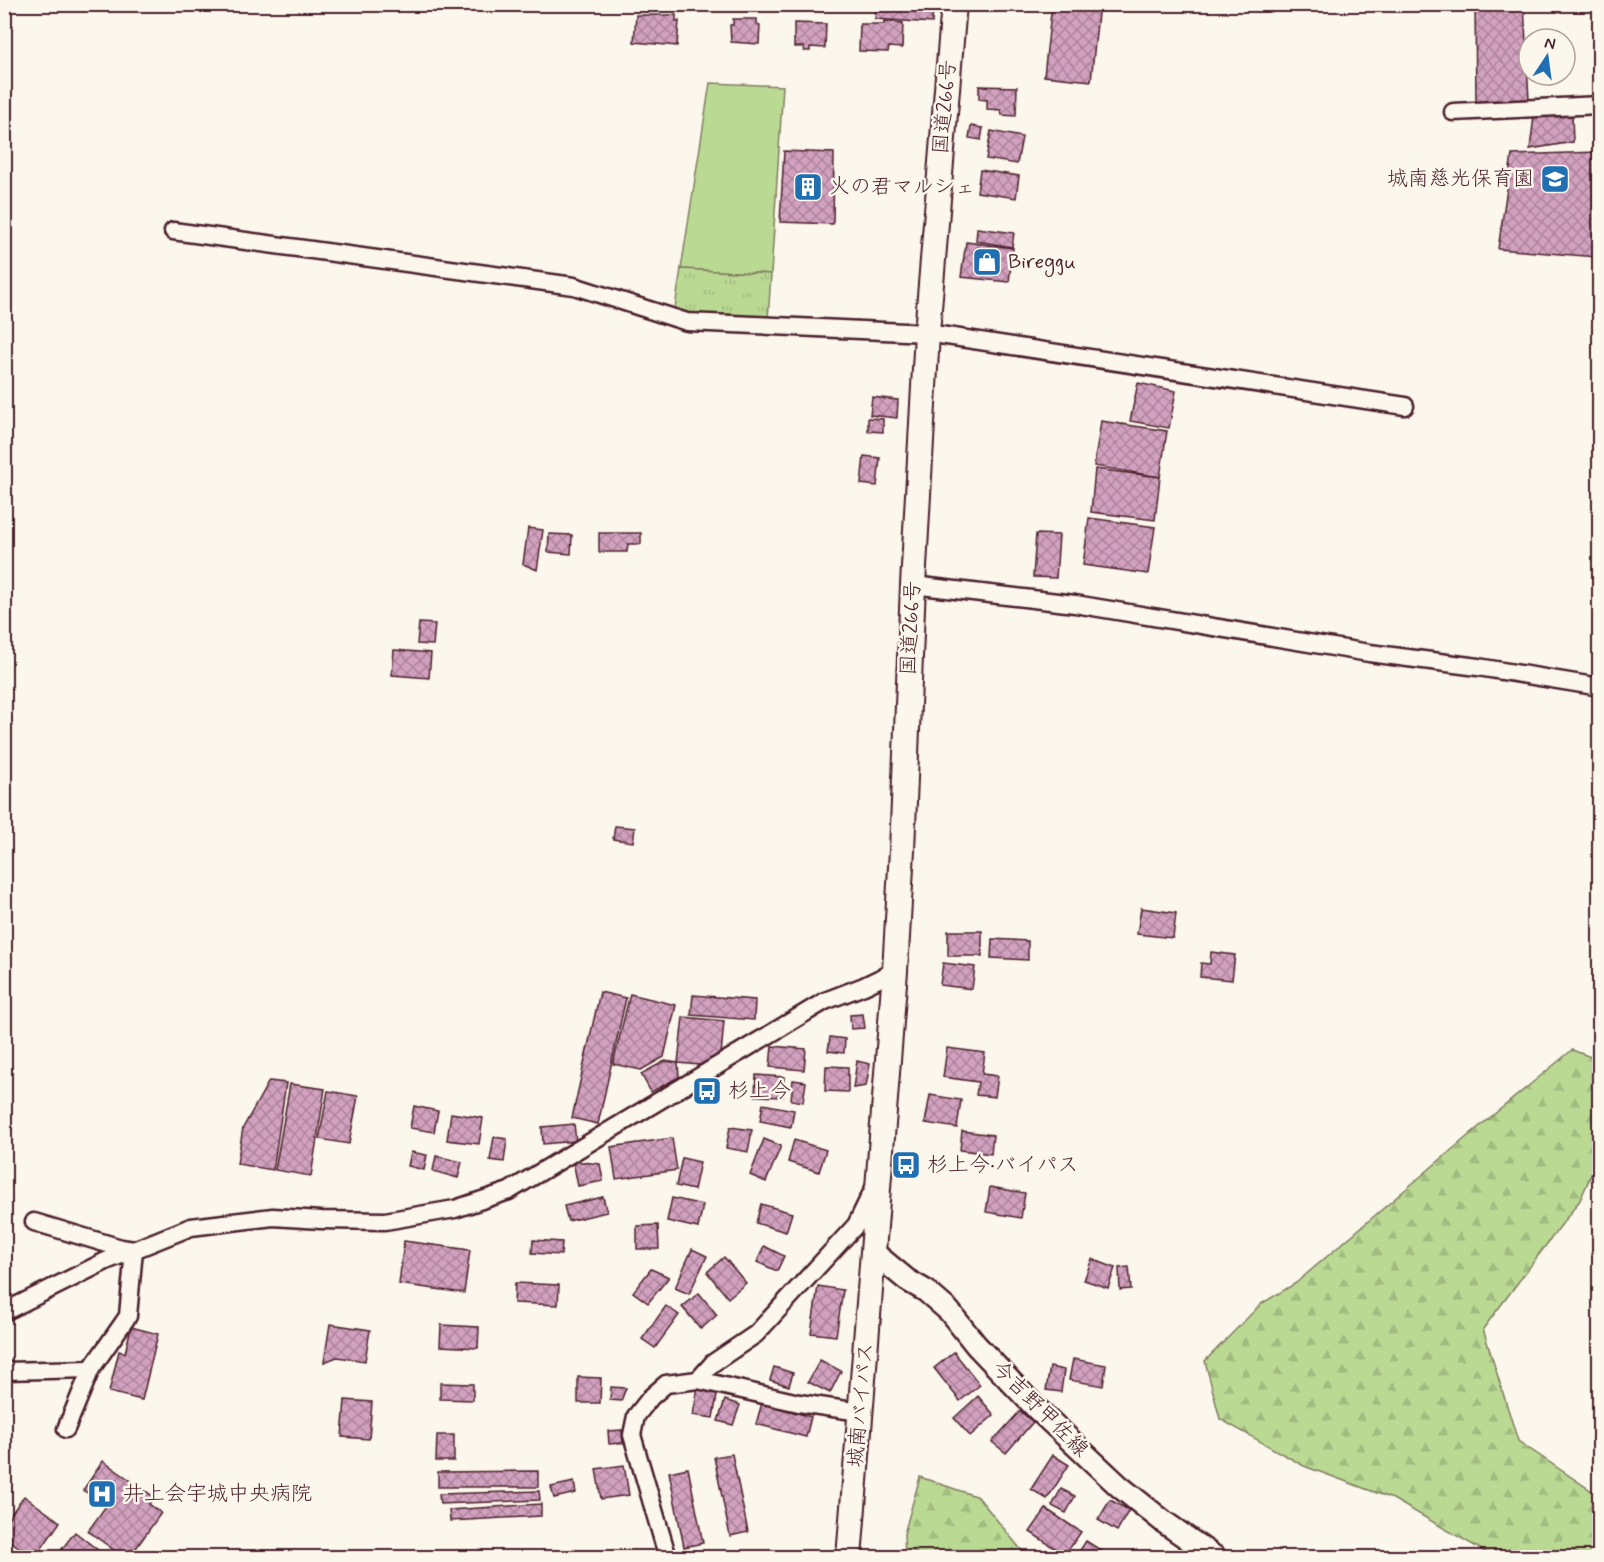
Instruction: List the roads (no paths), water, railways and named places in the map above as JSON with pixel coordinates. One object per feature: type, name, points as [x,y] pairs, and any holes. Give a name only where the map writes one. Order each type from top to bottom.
[{"type":"highway","name":"国道266号","points":[[873,1252],[895,971],[927,333],[954,4]]},
{"type":"highway","name":"城南バイパス","points":[[849,1557],[873,1252]]},
{"type":"main road","name":"今吉野甲佐線","points":[[873,1252],[949,1311],[976,1345],[1036,1408],[1119,1486],[1164,1522],[1216,1557]]},
{"type":"street","points":[[1453,112],[1599,105]]},
{"type":"street","points":[[173,231],[574,286],[687,322],[927,333],[1405,406]]},
{"type":"street","points":[[913,585],[1075,604],[1369,653],[1478,667],[1599,687]]},
{"type":"street","points":[[4,1312],[106,1262],[191,1227],[273,1217],[385,1221],[455,1209],[509,1191],[825,1000],[864,986],[895,971]]},
{"type":"street","points":[[698,1380],[713,1363],[756,1334],[856,1225],[879,1177]]},
{"type":"street","points":[[34,1222],[134,1250]]},
{"type":"street","points":[[66,1429],[91,1369],[128,1316],[134,1250]]},
{"type":"street","points":[[4,1371],[91,1369]]},
{"type":"street","points":[[668,1557],[632,1435],[636,1416],[651,1397],[666,1384],[698,1380],[799,1403],[860,1412]]},
{"type":"place","name":"城南慈光保育園","points":[[1555,179]]},
{"type":"place","name":"火の君マルシェ","points":[[808,187]]},
{"type":"place","name":"Bireggu","points":[[987,262]]},
{"type":"place","name":"杉上今","points":[[707,1091]]},
{"type":"place","name":"杉上今·バイパス","points":[[906,1165]]},
{"type":"place","name":"井上会宇城中央病院","points":[[102,1494]]}]
